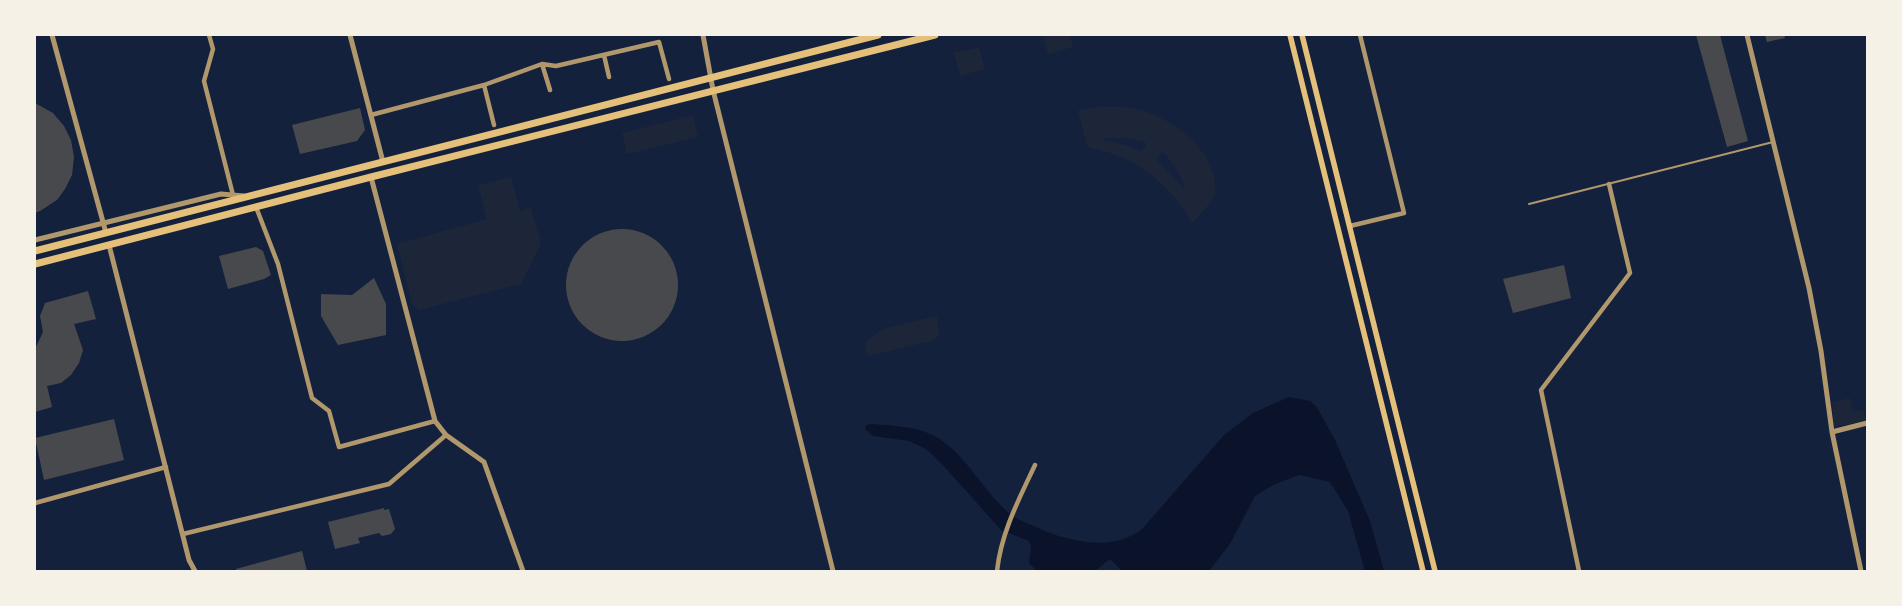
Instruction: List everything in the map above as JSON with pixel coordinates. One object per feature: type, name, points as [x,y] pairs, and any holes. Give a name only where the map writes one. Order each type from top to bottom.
[{"type":"main road","points":[[35,251],[878,35]]},
{"type":"main road","points":[[35,264],[371,176],[935,35]]},
{"type":"main road","points":[[1290,35],[1423,571]]},
{"type":"main road","points":[[1302,35],[1435,571]]},
{"type":"street","points":[[52,35],[106,233]]},
{"type":"street","points":[[210,35],[213,49],[204,81],[233,195]]},
{"type":"street","points":[[350,35],[383,162]]},
{"type":"street","points":[[702,35],[713,90],[832,571]]},
{"type":"street","points":[[1350,226],[1404,213],[1360,35]]},
{"type":"street","points":[[1747,35],[1809,288],[1832,432],[1861,571]]},
{"type":"street","points":[[371,115],[484,85],[542,64],[556,66],[659,42],[669,79]]},
{"type":"street","points":[[604,55],[609,77]]},
{"type":"street","points":[[542,64],[550,90]]},
{"type":"street","points":[[484,85],[494,124]]},
{"type":"street","points":[[371,176],[435,421],[446,436],[484,462],[523,571]]},
{"type":"street","points":[[1579,571],[1541,390],[1630,273],[1609,184]]},
{"type":"street","points":[[35,240],[221,194],[248,196]]},
{"type":"street","points":[[256,207],[278,264],[312,398],[329,411],[340,447],[435,421]]},
{"type":"street","points":[[109,245],[189,560],[195,571]]},
{"type":"street","points":[[1832,432],[1867,423]]},
{"type":"street","points":[[183,534],[388,484],[446,436]]},
{"type":"street","points":[[997,571],[999,550],[1003,537],[1035,464]]},
{"type":"street","points":[[35,503],[166,467]]},
{"type":"lane","points":[[1529,204],[1773,142]]},
{"type":"shaded area","points":[[1043,35],[1070,35],[1073,47],[1048,54]]},
{"type":"shaded area","points":[[979,47],[985,69],[960,76],[954,53]]},
{"type":"shaded area","points":[[1099,107],[1136,109],[1152,114],[1175,126],[1196,144],[1210,165],[1215,189],[1210,203],[1192,223],[1173,196],[1149,174],[1121,157],[1087,146],[1078,110]],"holes":[[[1104,138],[1128,138],[1145,142],[1146,145],[1141,151],[1126,145],[1103,140]],[[1161,153],[1165,154],[1177,170],[1185,189],[1157,160]]]},
{"type":"shaded area","points":[[693,115],[698,137],[627,154],[622,133]]},
{"type":"shaded area","points":[[511,177],[520,211],[531,208],[541,243],[521,284],[419,310],[412,304],[397,244],[487,219],[478,185]]},
{"type":"shaded area","points":[[937,316],[939,335],[935,340],[868,356],[865,343],[882,329]]},
{"type":"shaded area","points":[[1289,397],[1310,401],[1316,406],[1335,440],[1370,521],[1384,571],[1365,571],[1348,511],[1330,482],[1299,475],[1275,484],[1255,496],[1230,544],[1209,571],[1122,571],[1110,559],[1095,571],[1037,571],[1029,563],[1031,547],[1029,541],[1001,530],[942,464],[926,449],[909,441],[873,436],[865,429],[866,425],[872,424],[906,427],[931,434],[949,446],[967,464],[991,495],[1013,516],[1056,535],[1086,542],[1101,543],[1129,537],[1142,529],[1224,435],[1253,413]]},
{"type":"shaded area","points":[[1850,398],[1853,412],[1863,410],[1866,420],[1834,427],[1832,402]]},
{"type":"building","points":[[1696,35],[1720,35],[1748,141],[1727,147]]},
{"type":"building","points":[[1765,35],[1784,35],[1785,38],[1767,42]]},
{"type":"building","points":[[35,103],[53,113],[64,126],[71,140],[74,157],[72,175],[65,189],[57,200],[35,213]]},
{"type":"building","points":[[360,108],[365,130],[357,141],[300,154],[292,125]]},
{"type":"building","points":[[622,229],[644,233],[662,245],[674,263],[678,285],[674,307],[662,325],[644,337],[622,341],[600,337],[582,325],[570,307],[566,285],[570,263],[582,245],[600,233]]},
{"type":"building","points":[[256,247],[263,251],[271,275],[264,279],[228,289],[219,256]]},
{"type":"building","points":[[1564,265],[1571,298],[1513,313],[1503,279]]},
{"type":"building","points":[[374,278],[386,304],[386,335],[338,345],[321,316],[321,294],[352,295]]},
{"type":"building","points":[[88,291],[96,319],[74,324],[83,350],[79,363],[71,375],[61,383],[47,386],[52,407],[35,412],[35,349],[43,332],[40,316],[45,303]]},
{"type":"building","points":[[114,419],[124,460],[44,480],[35,438]]},
{"type":"building","points":[[384,508],[384,510],[389,509],[395,529],[391,534],[382,536],[379,533],[358,538],[360,543],[335,549],[328,522]]},
{"type":"building","points":[[302,551],[307,571],[236,571],[236,569]]}]
